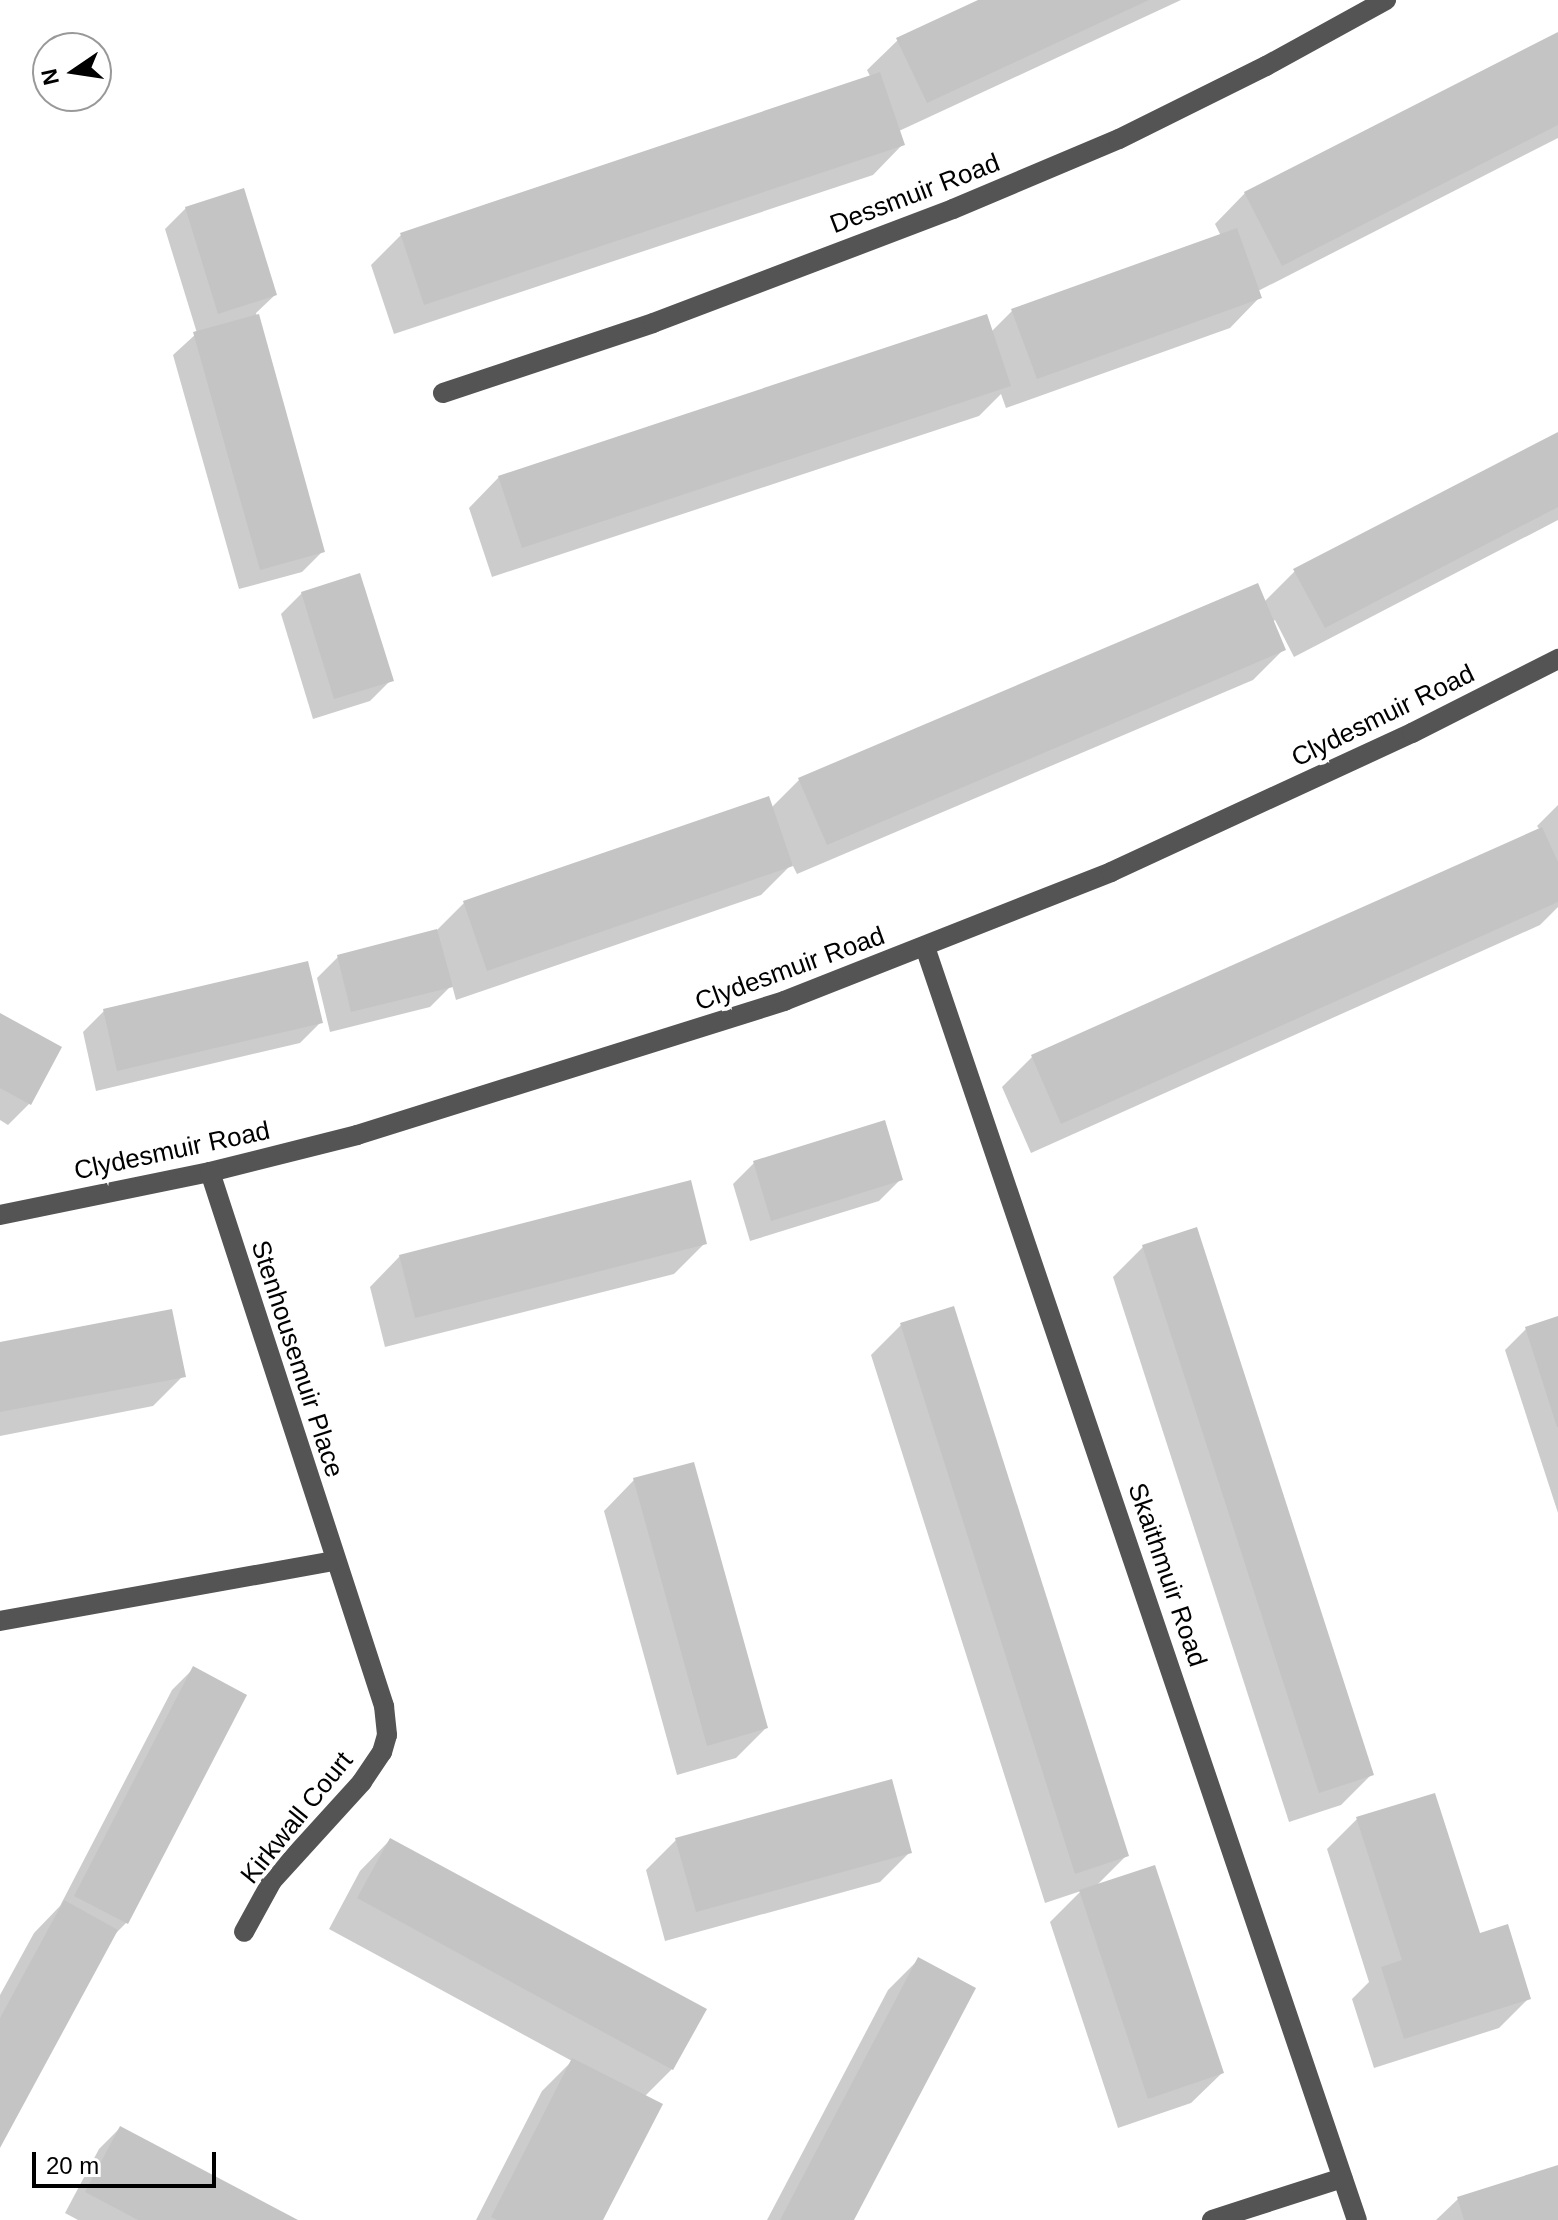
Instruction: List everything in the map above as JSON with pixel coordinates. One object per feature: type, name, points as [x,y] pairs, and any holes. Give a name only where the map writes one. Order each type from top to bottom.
[{"type":"street","name":"Dessmuir Road","points":[[443,393],[653,323],[1063,163],[1119,139],[1266,66],[1386,0]]},
{"type":"street","name":"Clydesmuir Road","points":[[0,1215],[210,1172],[357,1135],[684,1035],[925,947],[1221,823],[1558,659]]},
{"type":"street","name":"Skaithmuir Road","points":[[925,947],[1357,2220]]},
{"type":"street","name":"Stenhousemuir Place","points":[[210,1172],[334,1561],[384,1706],[387,1735]]},
{"type":"street","points":[[0,1621],[334,1561]]},
{"type":"street","name":"Kirkwall Court","points":[[244,1932],[272,1881],[362,1782],[382,1752],[387,1735]]},
{"type":"street","points":[[1212,2220],[1342,2178]]},
{"type":"building","points":[[978,0],[1149,0],[927,103],[896,38]]},
{"type":"building","points":[[1558,32],[1558,125],[1282,266],[1244,192]]},
{"type":"building","points":[[880,72],[905,145],[424,305],[400,233]]},
{"type":"building","points":[[244,188],[277,295],[218,314],[185,207]]},
{"type":"building","points":[[1237,228],[1262,298],[1037,379],[1011,309]]},
{"type":"building","points":[[259,314],[325,552],[260,570],[193,332]]},
{"type":"building","points":[[987,314],[1011,386],[522,548],[498,476]]},
{"type":"building","points":[[1558,432],[1558,507],[1325,628],[1293,569]]},
{"type":"building","points":[[360,573],[394,681],[334,699],[301,592]]},
{"type":"building","points":[[1258,583],[1286,650],[827,845],[798,778]]},
{"type":"building","points":[[769,796],[793,866],[487,971],[463,901]]},
{"type":"building","points":[[1542,827],[1558,862],[1558,902],[1061,1124],[1031,1055]]},
{"type":"building","points":[[437,929],[453,987],[351,1012],[337,955]]},
{"type":"building","points":[[308,961],[323,1023],[117,1071],[103,1009]]},
{"type":"building","points":[[0,1013],[62,1047],[31,1105],[0,1088]]},
{"type":"building","points":[[885,1120],[903,1180],[771,1221],[753,1161]]},
{"type":"building","points":[[691,1180],[707,1244],[415,1318],[399,1255]]},
{"type":"building","points":[[1197,1227],[1374,1775],[1319,1793],[1142,1245]]},
{"type":"building","points":[[954,1306],[1129,1856],[1075,1874],[900,1323]]},
{"type":"building","points":[[172,1309],[186,1377],[0,1412],[0,1342]]},
{"type":"building","points":[[1558,1316],[1558,1427],[1557,1427],[1525,1327]]},
{"type":"building","points":[[694,1462],[768,1728],[707,1746],[633,1478]]},
{"type":"building","points":[[193,1666],[247,1695],[128,1924],[74,1896]]},
{"type":"building","points":[[892,1779],[912,1853],[696,1912],[675,1838]]},
{"type":"building","points":[[1435,1793],[1480,1933],[1508,1924],[1531,1999],[1404,2039],[1381,1967],[1402,1960],[1356,1817]]},
{"type":"building","points":[[390,1838],[707,2009],[673,2070],[357,1898]]},
{"type":"building","points":[[1155,1865],[1224,2073],[1148,2099],[1079,1890]]},
{"type":"building","points":[[64,1900],[118,1930],[0,2148],[0,2018]]},
{"type":"building","points":[[918,1957],[976,1988],[854,2220],[780,2220]]},
{"type":"building","points":[[572,2058],[663,2104],[603,2220],[497,2220],[491,2217]]},
{"type":"building","points":[[120,2126],[298,2220],[138,2220],[85,2192]]},
{"type":"building","points":[[1558,2165],[1558,2220],[1464,2220],[1457,2197]]}]
